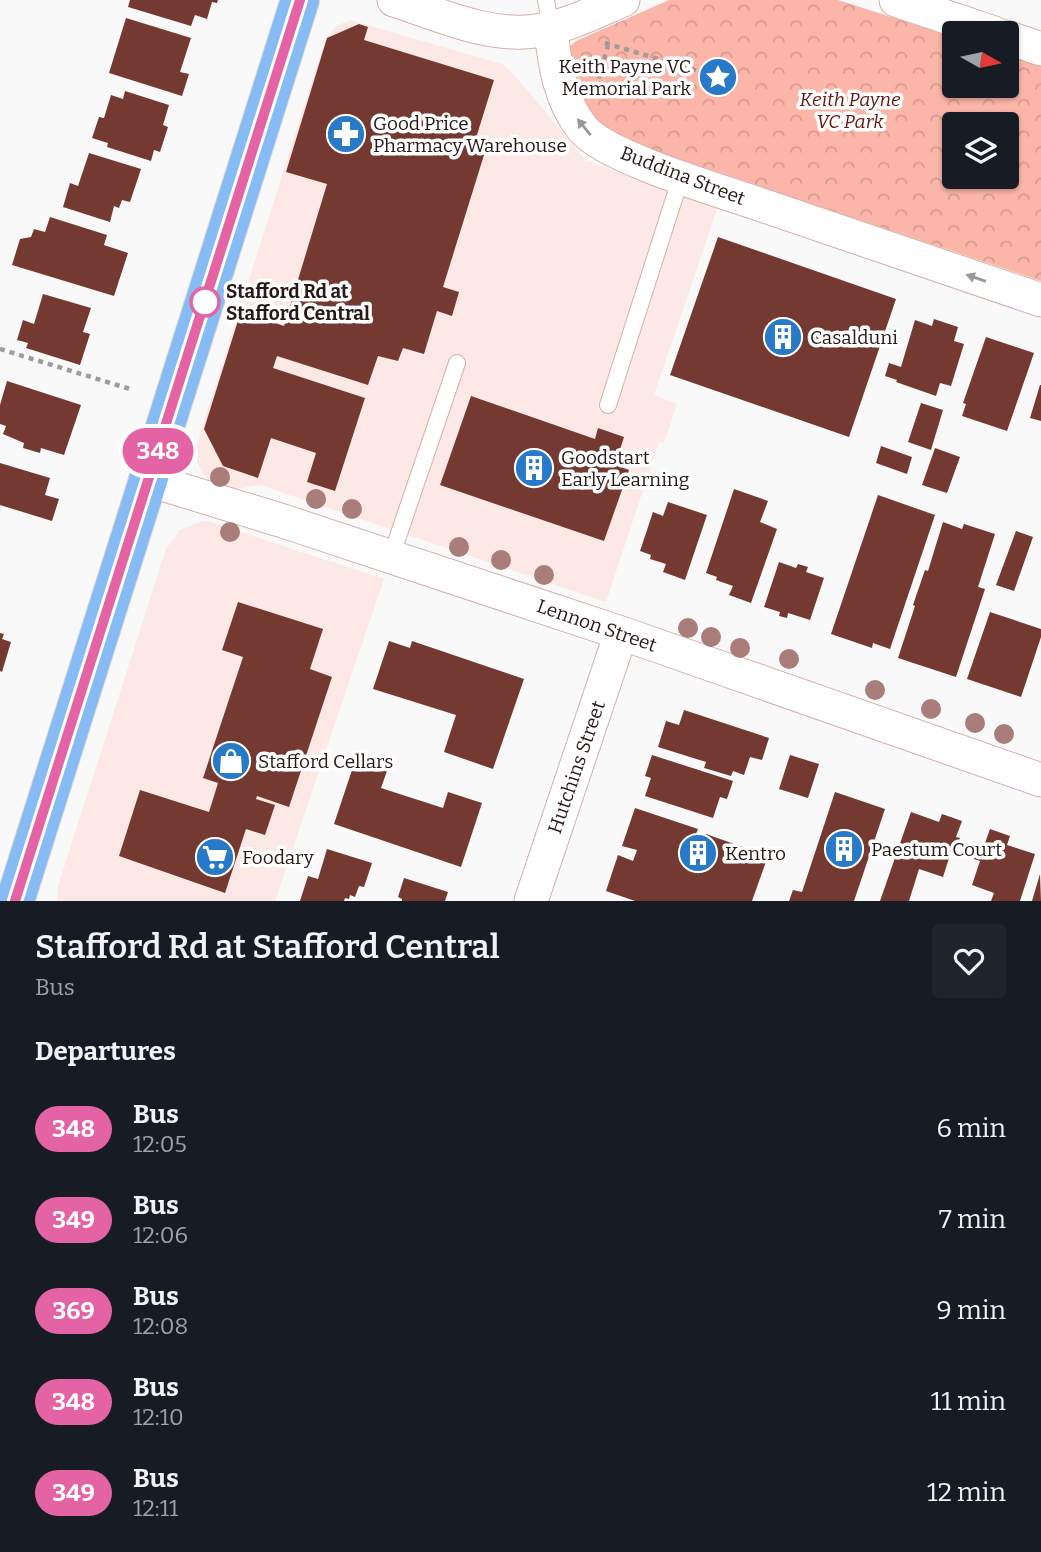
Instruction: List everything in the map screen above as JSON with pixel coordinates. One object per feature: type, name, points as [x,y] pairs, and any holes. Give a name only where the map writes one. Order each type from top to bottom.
[{"type":"highway","points":[[15,901],[300,0]]},
{"type":"street","points":[[394,0],[476,26],[533,32],[556,17],[623,0]]},
{"type":"street","points":[[896,0],[958,21]]},
{"type":"street","name":"Buddina Street","points":[[556,17],[553,55],[562,89],[583,129],[598,142],[681,177],[1041,300]]},
{"type":"street","points":[[1019,41],[1041,49]]},
{"type":"street","name":"Lennon Street","points":[[149,480],[283,521],[621,633],[1041,780]]},
{"type":"street","name":"Hutchins Street","points":[[531,901],[621,633]]},
{"type":"lane","points":[[608,405],[681,177]]},
{"type":"lane","points":[[391,557],[457,363]]},
{"type":"path","points":[[556,17],[608,45],[718,76]]},
{"type":"path","points":[[0,349],[130,389]]},
{"type":"shaded area","points":[[350,20],[502,64],[511,71],[586,161],[718,206],[654,395],[677,404],[664,443],[659,442],[606,602],[260,485],[236,489],[214,484],[203,474],[198,464],[197,446],[201,431],[325,40],[336,26]]},
{"type":"shaded area","points":[[202,521],[384,579],[275,901],[57,901],[58,886],[166,549],[180,530]]},
{"type":"green space","name":"Keith Payne VC Park","points":[[669,0],[838,0],[942,33],[942,98],[1019,98],[1019,58],[1041,66],[1041,281],[611,136],[590,121],[566,50],[576,41]]},
{"type":"building","points":[[130,0],[218,0],[217,3],[212,2],[207,19],[195,15],[191,26],[128,7]]},
{"type":"building","points":[[126,18],[191,38],[180,72],[189,74],[182,96],[109,73]]},
{"type":"building","points":[[359,24],[368,27],[364,40],[494,80],[472,151],[484,155],[443,287],[459,292],[452,316],[437,311],[424,354],[403,348],[398,361],[378,356],[368,385],[277,356],[273,368],[365,398],[335,491],[307,482],[316,453],[271,438],[258,478],[223,466],[204,429],[241,311],[284,326],[327,184],[286,172],[327,38]]},
{"type":"building","points":[[125,91],[169,105],[163,125],[168,127],[160,152],[154,150],[151,161],[107,147],[108,143],[92,138],[99,117],[104,118],[111,95],[123,99]]},
{"type":"building","points":[[89,153],[141,169],[130,202],[122,200],[119,208],[114,206],[110,222],[63,207],[70,183],[78,186]]},
{"type":"building","points":[[50,217],[107,235],[104,245],[128,253],[114,296],[12,265],[20,239],[31,237],[34,229],[45,232]]},
{"type":"building","name":"Casalduni","points":[[718,237],[896,299],[849,437],[670,375]]},
{"type":"building","points":[[43,294],[91,308],[83,332],[90,334],[80,365],[26,348],[28,343],[17,340],[23,320],[34,324]]},
{"type":"building","points":[[934,319],[958,327],[954,341],[964,344],[951,386],[940,383],[936,396],[885,376],[889,363],[901,367],[915,320],[932,326]]},
{"type":"building","points":[[986,337],[1034,353],[1007,431],[962,416],[966,404],[963,403]]},
{"type":"building","points":[[7,381],[81,405],[64,455],[41,448],[40,453],[23,448],[24,443],[3,434],[6,426],[0,424],[0,405]]},
{"type":"building","points":[[1041,385],[1041,421],[1030,418]]},
{"type":"building","name":"Goodstart Early Learning","points":[[471,396],[595,439],[598,428],[624,437],[615,465],[629,470],[604,541],[440,485]]},
{"type":"building","points":[[921,403],[943,410],[931,450],[908,442]]},
{"type":"building","points":[[881,446],[912,457],[907,474],[876,463]]},
{"type":"building","points":[[935,448],[960,457],[947,493],[922,485]]},
{"type":"building","points":[[0,463],[50,478],[45,495],[59,499],[52,521],[0,505]]},
{"type":"building","points":[[734,489],[768,501],[760,522],[777,529],[751,603],[729,595],[733,586],[706,573]]},
{"type":"building","points":[[878,495],[935,515],[890,649],[873,643],[872,648],[831,634]]},
{"type":"building","points":[[668,502],[707,515],[685,580],[663,572],[666,564],[650,559],[651,555],[640,551],[653,512],[663,516]]},
{"type":"building","points":[[943,522],[962,529],[964,524],[995,534],[978,587],[985,589],[956,677],[898,658],[915,606],[913,605],[925,570],[928,571]]},
{"type":"building","points":[[1016,531],[1033,537],[1014,591],[996,585]]},
{"type":"building","points":[[779,562],[796,568],[798,564],[808,567],[806,572],[824,578],[810,620],[788,613],[787,618],[779,616],[780,612],[764,607]]},
{"type":"building","points":[[238,602],[323,629],[310,669],[332,677],[289,807],[257,796],[256,799],[275,805],[265,835],[246,829],[225,893],[119,856],[140,790],[209,812],[218,783],[203,778],[243,657],[222,650]]},
{"type":"building","points":[[990,612],[1041,629],[1041,637],[1021,697],[967,679]]},
{"type":"building","points":[[0,633],[4,634],[2,639],[11,642],[2,672],[0,671]]},
{"type":"building","points":[[389,641],[410,648],[412,641],[524,679],[493,769],[444,752],[456,715],[373,689]]},
{"type":"building","points":[[684,710],[769,738],[762,760],[750,757],[744,775],[733,771],[731,776],[704,768],[706,762],[658,747],[666,721],[679,725]]},
{"type":"building","points":[[652,755],[733,781],[727,799],[720,797],[713,818],[645,796],[651,778],[645,776]]},
{"type":"building","points":[[790,755],[819,764],[808,798],[779,789]]},
{"type":"building","points":[[355,761],[387,771],[381,788],[443,808],[448,792],[482,803],[461,867],[334,824]]},
{"type":"building","name":"Paestum Court","points":[[835,792],[885,809],[854,901],[789,901],[793,890],[802,892]]},
{"type":"building","name":"Kentro","points":[[635,808],[698,829],[696,834],[705,837],[706,834],[768,856],[752,901],[635,901],[606,891],[618,855],[633,861],[637,850],[622,846]]},
{"type":"building","points":[[911,812],[939,822],[942,814],[962,821],[956,837],[960,838],[955,854],[951,852],[943,877],[919,869],[909,901],[880,901]]},
{"type":"building","points":[[990,829],[1010,836],[1007,845],[1035,854],[1020,901],[991,901],[994,893],[972,885],[980,861],[974,859],[978,845],[984,846]]},
{"type":"building","points":[[327,849],[372,863],[364,887],[359,886],[355,897],[350,895],[349,899],[345,898],[344,901],[300,901],[308,876],[318,879]]},
{"type":"building","points":[[1040,874],[1041,901],[1032,901]]},
{"type":"building","points":[[404,878],[448,892],[445,901],[402,901],[398,897]]},
{"type":"bus line","name":"348","points":[[15,901],[300,0]]},
{"type":"place","name":"Keith Payne VC Memorial Park","points":[[718,77]]},
{"type":"place","name":"Good Price Pharmacy Warehouse","points":[[346,134]]},
{"type":"place","name":"Stafford Rd at Stafford Central","points":[[205,302]]},
{"type":"place","name":"Casalduni","points":[[783,337]]},
{"type":"place","name":"Goodstart Early Learning","points":[[534,468]]},
{"type":"place","name":"Stafford Cellars","points":[[231,761]]},
{"type":"place","name":"Paestum Court","points":[[844,849]]},
{"type":"place","name":"Kentro","points":[[698,853]]},
{"type":"place","name":"Foodary","points":[[215,857]]}]
